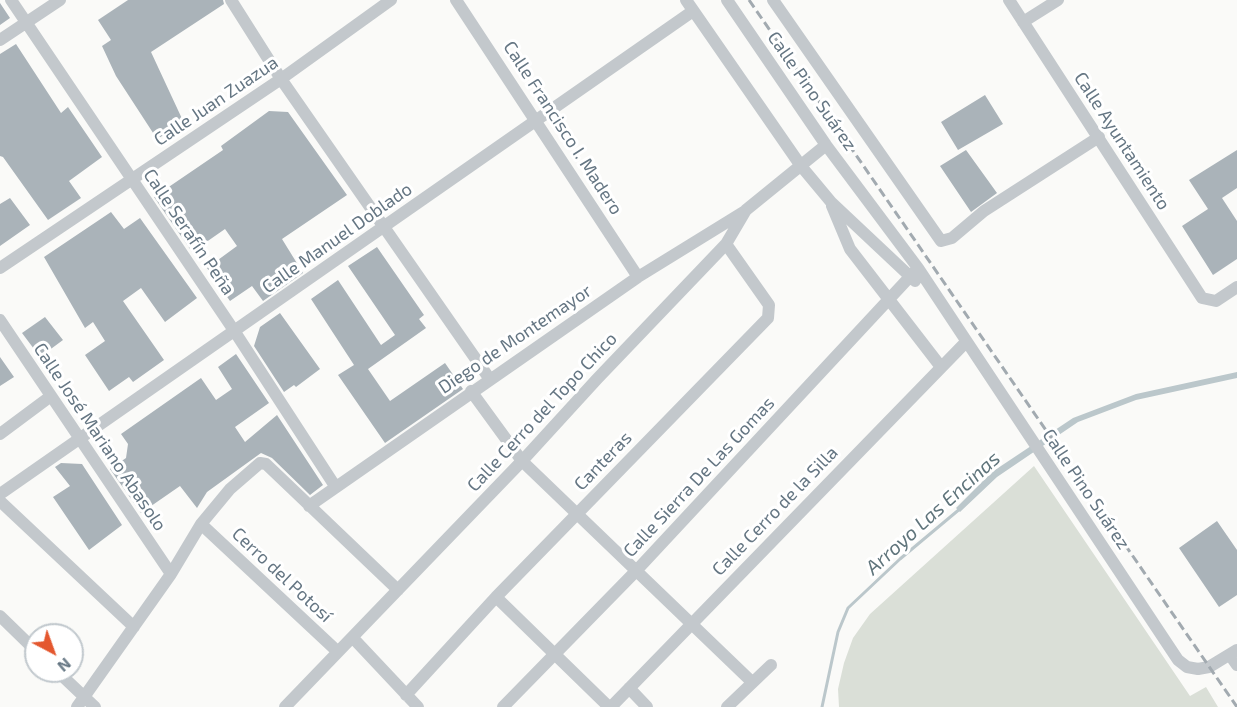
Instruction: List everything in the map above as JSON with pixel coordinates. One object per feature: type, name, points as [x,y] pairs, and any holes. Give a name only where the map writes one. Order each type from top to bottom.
[{"type":"street","name":"Calle Serafín Peña","points":[[11,0],[235,332],[335,486]]},
{"type":"street","points":[[0,40],[60,0]]},
{"type":"street","points":[[231,0],[281,79],[489,378]]},
{"type":"street","name":"Calle Juan Zuazua","points":[[0,268],[281,79],[391,0]]},
{"type":"street","name":"Calle Francisco I. Madero","points":[[456,0],[537,120],[638,277]]},
{"type":"street","name":"Calle Pino Suárez","points":[[686,0],[801,166],[831,202],[914,273],[931,291],[1178,660],[1187,667],[1198,669],[1235,656]]},
{"type":"street","name":"Calle Pino Suárez","points":[[727,0],[914,273]]},
{"type":"street","points":[[773,0],[941,241],[948,240],[984,211],[1100,137]]},
{"type":"street","name":"Calle Ayuntamiento","points":[[1009,0],[1100,137],[1198,292],[1207,300],[1216,301],[1237,287]]},
{"type":"street","points":[[1023,22],[1058,0]]},
{"type":"street","name":"Calle Manuel Doblado","points":[[0,494],[81,441],[693,11]]},
{"type":"street","name":"Calle Cerro del Topo Chico","points":[[285,707],[522,461],[726,244],[746,210],[826,145]]},
{"type":"street","name":"Calle Pino Suárez","points":[[831,202],[847,243],[889,302],[940,367]]},
{"type":"street","name":"Diego de Montemayor","points":[[309,506],[489,378],[638,277],[746,210]]},
{"type":"street","name":"Canteras","points":[[406,695],[496,597],[768,318],[769,305],[726,244]]},
{"type":"street","name":"Calle Sierra De Las Gomas","points":[[502,707],[636,571],[914,273]]},
{"type":"street","name":"Calle José Mariano Abasolo","points":[[0,320],[171,574]]},
{"type":"street","name":"Calle Cerro de la Silla","points":[[610,707],[966,342]]},
{"type":"street","points":[[471,391],[522,461],[752,682]]},
{"type":"street","points":[[0,434],[51,396]]},
{"type":"street","points":[[81,702],[171,574],[201,525],[230,489],[260,463],[266,464],[398,590]]},
{"type":"street","points":[[0,501],[134,627]]},
{"type":"street","name":"Cerro del Potosí","points":[[201,525],[338,652]]},
{"type":"street","points":[[496,597],[610,707]]},
{"type":"street","points":[[0,616],[24,639]]},
{"type":"street","points":[[353,638],[418,707]]},
{"type":"street","points":[[727,707],[771,665]]},
{"type":"street","points":[[66,683],[81,702],[95,707]]},
{"type":"street","points":[[629,688],[647,707]]},
{"type":"shaded area","points":[[1237,372],[1237,378],[1136,400],[1078,422],[997,477],[960,512],[956,508],[992,472],[1073,418],[1136,394]]},
{"type":"shaded area","points":[[1034,466],[1190,696],[1206,687],[1218,707],[839,707],[838,689],[844,663],[853,638],[870,614]]},
{"type":"building","points":[[128,0],[223,0],[224,4],[151,52],[184,123],[157,139],[116,76],[102,46],[111,40],[98,20]]},
{"type":"building","points":[[0,3],[10,18],[0,25]]},
{"type":"building","points":[[16,44],[61,113],[68,107],[102,157],[69,181],[81,198],[48,220],[0,156],[0,54]]},
{"type":"building","points":[[985,95],[1003,124],[958,150],[941,122]]},
{"type":"building","points":[[269,111],[288,112],[347,195],[282,239],[303,273],[263,301],[252,286],[230,301],[207,268],[237,246],[225,229],[192,252],[154,197],[223,150],[221,146]]},
{"type":"building","points":[[966,150],[997,193],[971,212],[940,166]]},
{"type":"building","points":[[1237,150],[1237,188],[1222,198],[1237,221],[1237,259],[1213,275],[1182,226],[1208,209],[1189,180]]},
{"type":"building","points":[[10,198],[30,225],[0,246],[0,204]]},
{"type":"building","points":[[111,212],[124,229],[140,218],[197,298],[165,322],[141,288],[123,301],[164,360],[133,382],[129,377],[109,391],[85,355],[105,341],[93,322],[85,328],[44,257]]},
{"type":"building","points":[[377,247],[424,315],[419,319],[426,328],[368,369],[390,401],[445,363],[463,389],[385,443],[338,375],[354,365],[311,299],[338,280],[381,345],[395,335],[348,266]]},
{"type":"building","points":[[280,313],[320,369],[296,387],[294,385],[284,392],[254,346],[260,327]]},
{"type":"building","points":[[45,317],[63,340],[40,357],[22,333]]},
{"type":"building","points":[[236,354],[269,403],[235,427],[245,442],[277,415],[323,485],[310,495],[272,458],[261,453],[207,492],[197,508],[180,486],[141,513],[110,469],[126,458],[128,444],[121,434],[201,378],[216,400],[232,389],[218,367]]},
{"type":"building","points":[[0,357],[14,377],[0,386]]},
{"type":"building","points":[[61,463],[82,464],[122,525],[89,550],[53,497],[70,486],[55,467]]},
{"type":"building","points":[[1217,521],[1237,550],[1237,595],[1219,607],[1179,548]]},
{"type":"waterway","name":"Arroyo Las Encinas","points":[[822,707],[838,632],[848,608],[900,559],[961,508]]},
{"type":"railway","points":[[749,0],[1237,707]]}]
